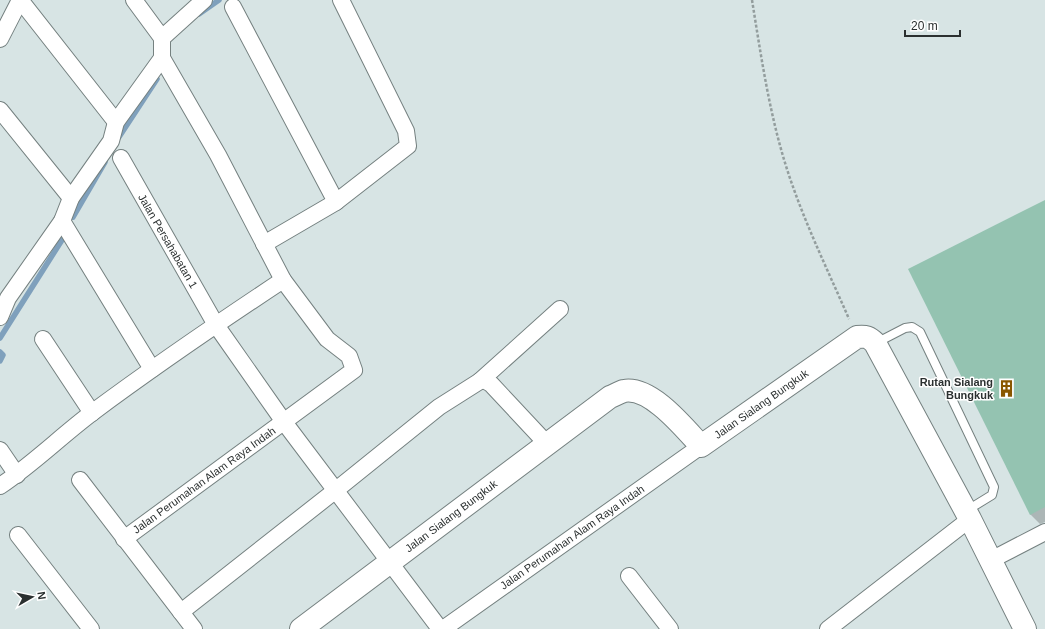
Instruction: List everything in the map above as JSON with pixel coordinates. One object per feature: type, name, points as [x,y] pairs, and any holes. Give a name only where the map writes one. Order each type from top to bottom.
[{"type":"street","points":[[0,39],[20,0],[116,122]]},
{"type":"street","points":[[0,486],[17,475],[92,414],[152,369],[283,280],[218,154],[162,58],[162,38],[134,0]]},
{"type":"street","points":[[162,38],[204,0]]},
{"type":"street","points":[[264,244],[336,202],[408,146],[406,131],[341,0]]},
{"type":"street","points":[[232,7],[336,202]]},
{"type":"street","points":[[0,317],[8,298],[62,221],[71,198],[111,141],[116,122],[162,58]]},
{"type":"street","points":[[0,110],[71,198]]},
{"type":"street","name":"Jalan Persahabatan 1","points":[[121,158],[216,325],[284,422]]},
{"type":"street","points":[[62,221],[152,369]]},
{"type":"street","name":"Jalan Perumahan Alam Raya Indah","points":[[124,539],[354,370],[350,356],[327,339],[283,280]]},
{"type":"street","points":[[181,612],[439,407],[480,381],[560,309]]},
{"type":"street","points":[[43,339],[92,414]]},
{"type":"street","points":[[866,340],[968,515],[1025,629]]},
{"type":"street","name":"Jalan Sialang Bungkuk","points":[[301,629],[610,397],[626,391],[645,395],[662,406],[701,446],[866,340]]},
{"type":"street","points":[[480,381],[484,380],[491,384],[548,444]]},
{"type":"street","name":"Jalan Perumahan Alam Raya Indah","points":[[284,422],[442,629],[701,446]]},
{"type":"street","points":[[0,450],[17,475]]},
{"type":"street","name":"Jalan Perumahan Alam Raya Indah","points":[[80,480],[194,629]]},
{"type":"street","points":[[828,629],[968,515]]},
{"type":"street","points":[[991,560],[1045,532]]},
{"type":"street","points":[[18,535],[91,629]]},
{"type":"street","points":[[629,576],[670,629]]},
{"type":"lane","points":[[866,340],[905,328],[912,327],[920,332],[994,486],[992,495],[968,515]]},
{"type":"path","points":[[752,0],[763,68],[776,131],[792,185],[866,340]]},
{"type":"building","name":"Rutan Sialang Bungkuk","points":[[1045,200],[1045,507],[1030,515],[908,269]]},
{"type":"waterway","points":[[199,14],[219,0]]},
{"type":"waterway","points":[[119,137],[157,79]]},
{"type":"waterway","points":[[73,217],[105,162]]},
{"type":"waterway","points":[[0,338],[62,240]]},
{"type":"waterway","points":[[0,352],[3,355],[0,361]]},
{"type":"place","name":"Rutan Sialang Bungkuk","points":[[1006,388]]}]
